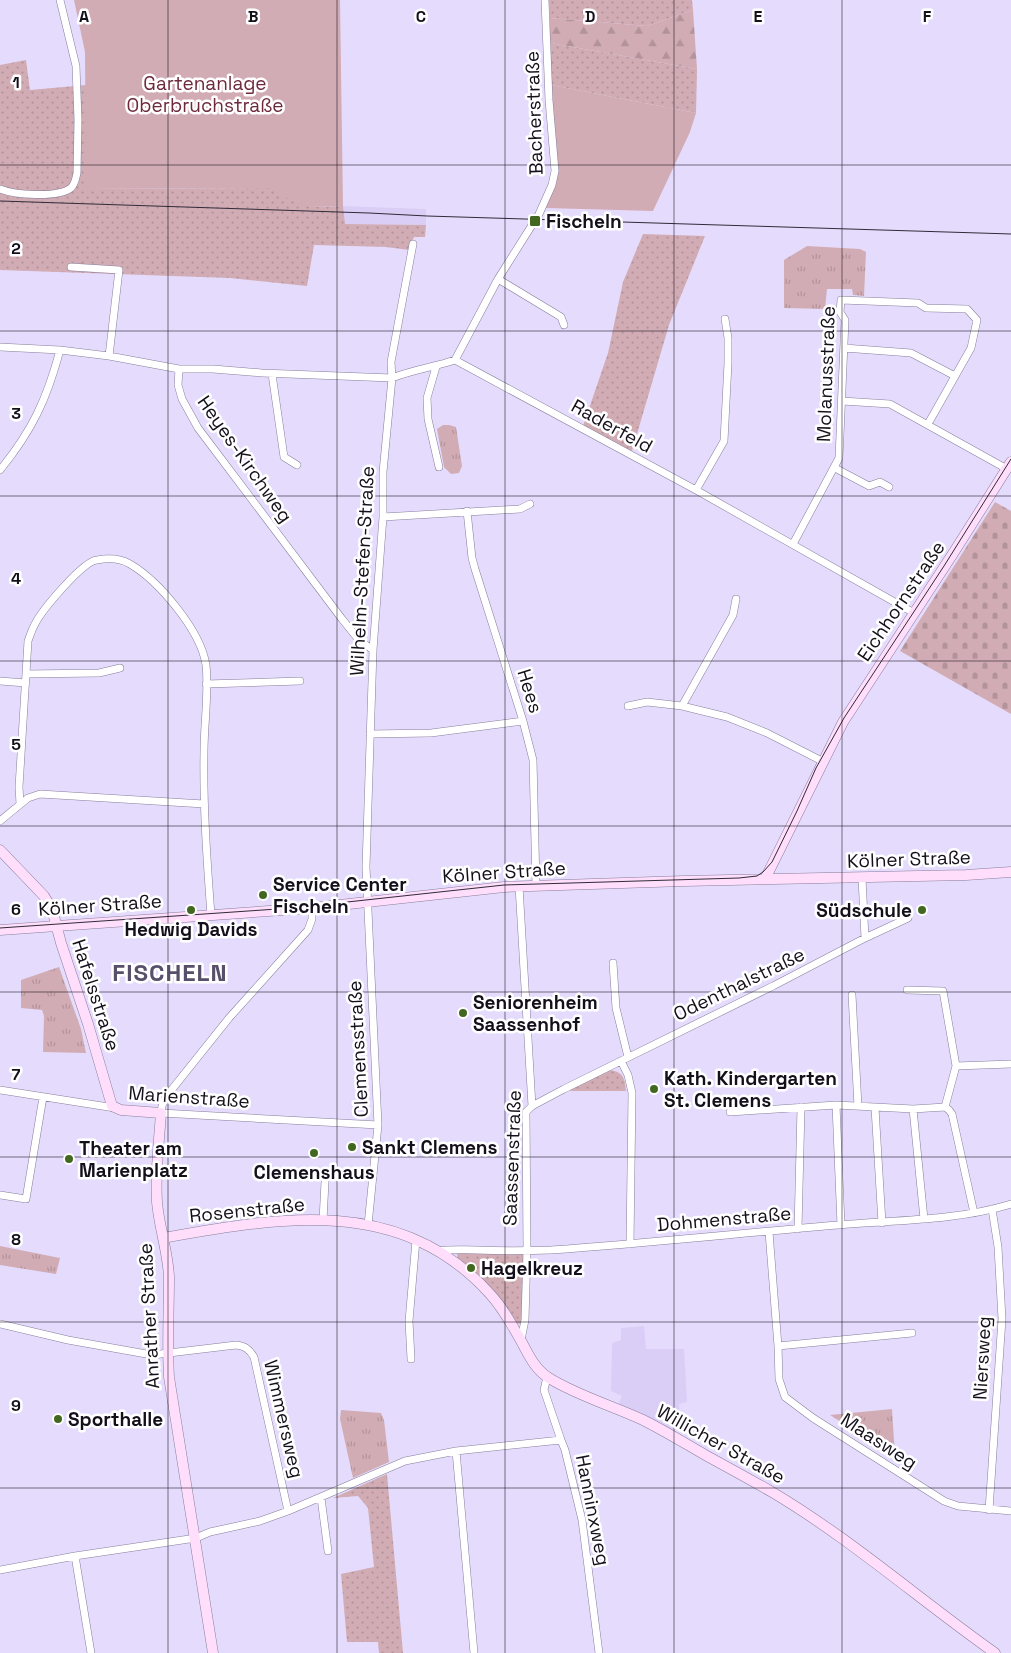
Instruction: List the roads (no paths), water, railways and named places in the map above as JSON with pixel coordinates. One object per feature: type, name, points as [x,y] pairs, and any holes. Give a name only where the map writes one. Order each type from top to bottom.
[{"type":"main road","name":"Eichhornstraße","points":[[765,879],[822,761],[851,708],[1009,465]]},
{"type":"main road","name":"Hafelsstraße","points":[[0,850],[44,896],[52,909],[86,1017],[106,1089],[112,1106],[115,1108]]},
{"type":"main road","points":[[775,857],[777,871],[788,878]]},
{"type":"main road","name":"Kölner Straße","points":[[0,930],[312,908],[519,886],[788,878],[862,878],[1011,872]]},
{"type":"main road","name":"Marienstraße","points":[[115,1108],[161,1113]]},
{"type":"main road","name":"Anrather Straße","points":[[161,1113],[156,1182],[159,1220],[169,1277],[168,1354],[172,1398],[213,1653]]},
{"type":"main road","name":"Rosenstraße","points":[[163,1238],[248,1224],[289,1220],[324,1220],[386,1229],[416,1240],[448,1257]]},
{"type":"main road","name":"Willicher Straße","points":[[448,1257],[491,1294],[500,1305],[534,1363],[547,1377],[643,1421],[772,1492],[823,1525],[995,1653]]},
{"type":"street","points":[[0,189],[15,193],[52,194],[63,192],[75,182],[77,173],[78,82],[74,50],[60,0]]},
{"type":"street","name":"Bacherstraße","points":[[498,279],[550,193],[555,171],[549,100],[545,0]]},
{"type":"street","name":"Wilhelm-Stefen-Straße","points":[[366,902],[372,650],[392,378],[391,362],[413,244]]},
{"type":"street","points":[[71,267],[119,270],[109,356]]},
{"type":"street","points":[[0,346],[109,356],[179,370],[213,369],[272,374],[392,378],[436,367],[455,360],[498,279],[561,316],[564,325]]},
{"type":"street","name":"Molanusstraße","points":[[793,544],[840,458],[845,320],[840,312],[841,300],[918,303],[926,308],[967,309],[977,320],[971,348],[955,376]]},
{"type":"street","points":[[696,490],[724,441],[728,363],[728,338],[725,319]]},
{"type":"street","points":[[844,348],[910,353],[955,376],[928,424]]},
{"type":"street","points":[[0,470],[17,449],[39,411],[51,383],[60,350]]},
{"type":"street","name":"Raderfeld","points":[[455,360],[696,490],[914,613]]},
{"type":"street","points":[[436,367],[427,398],[428,419],[439,467]]},
{"type":"street","name":"Heyes-Kirchweg","points":[[179,370],[178,385],[182,399],[198,428],[342,619],[359,640],[372,650]]},
{"type":"street","points":[[272,374],[284,457],[297,465]]},
{"type":"street","points":[[842,401],[890,404],[1009,465]]},
{"type":"street","name":"Molanusstraße","points":[[835,468],[869,486],[880,482],[889,487]]},
{"type":"street","points":[[382,518],[520,509],[530,504]]},
{"type":"street","name":"Hees","points":[[467,511],[472,558],[523,721],[533,760],[536,886]]},
{"type":"street","points":[[20,804],[19,787],[28,641],[34,625],[43,611],[82,567],[93,560],[111,558],[129,563],[166,594],[177,606],[201,648],[206,664],[204,804],[211,915]]},
{"type":"street","points":[[682,706],[733,615],[736,598]]},
{"type":"street","points":[[26,674],[100,673],[120,668]]},
{"type":"street","points":[[0,681],[26,683]]},
{"type":"street","points":[[206,684],[300,681]]},
{"type":"street","points":[[628,706],[646,702],[682,706],[744,723],[822,761]]},
{"type":"street","points":[[370,734],[431,733],[523,721]]},
{"type":"street","points":[[0,821],[34,795],[50,794],[204,804]]},
{"type":"street","points":[[862,878],[864,938]]},
{"type":"street","name":"Saassenstraße","points":[[519,886],[532,1106],[526,1112],[526,1320],[521,1340]]},
{"type":"street","name":"Clemensstraße","points":[[366,902],[378,1125],[368,1225]]},
{"type":"street","name":"Anrather Straße","points":[[161,1113],[165,1098],[229,1018],[308,930],[312,919],[312,908]]},
{"type":"street","name":"Odenthalstraße","points":[[532,1106],[781,982],[864,938],[908,918]]},
{"type":"street","points":[[613,963],[616,1008],[624,1059],[632,1093],[630,1244]]},
{"type":"street","points":[[907,990],[943,991],[956,1066],[945,1107]]},
{"type":"street","points":[[852,995],[858,1106]]},
{"type":"street","points":[[956,1066],[1011,1064]]},
{"type":"street","name":"Marienstraße","points":[[0,1090],[115,1108]]},
{"type":"street","points":[[0,1195],[26,1200],[43,1097]]},
{"type":"street","points":[[836,1105],[841,1225]]},
{"type":"street","points":[[730,1112],[836,1105],[913,1109],[945,1107],[952,1114],[974,1213]]},
{"type":"street","points":[[798,1229],[801,1107]]},
{"type":"street","points":[[875,1108],[882,1223]]},
{"type":"street","points":[[913,1109],[924,1219]]},
{"type":"street","name":"Marienstraße","points":[[161,1113],[378,1125]]},
{"type":"street","points":[[324,1220],[325,1182]]},
{"type":"street","name":"Dohmenstraße","points":[[438,1251],[455,1248],[527,1250],[630,1244],[924,1219],[974,1213],[1011,1204]]},
{"type":"street","name":"Niersweg","points":[[989,1510],[1002,1327],[998,1247],[992,1209]]},
{"type":"street","name":"Maasweg","points":[[768,1232],[779,1378],[785,1397],[901,1475],[944,1501],[958,1506],[1011,1511]]},
{"type":"street","points":[[411,1359],[409,1321],[416,1240]]},
{"type":"street","name":"Wimmersweg","points":[[0,1324],[68,1340],[152,1355],[236,1345],[244,1346],[254,1357],[288,1511]]},
{"type":"street","points":[[1002,1327],[1011,1328]]},
{"type":"street","points":[[778,1346],[912,1333]]},
{"type":"street","name":"Hanninxweg","points":[[547,1377],[544,1390],[565,1450],[582,1520],[599,1653]]},
{"type":"street","points":[[0,1570],[75,1556],[196,1538],[210,1532],[260,1521],[321,1498],[405,1461],[429,1455],[561,1440]]},
{"type":"street","points":[[456,1451],[474,1653]]},
{"type":"street","points":[[321,1498],[328,1551]]},
{"type":"street","points":[[75,1556],[91,1653]]},
{"type":"tram line","points":[[0,201],[1011,234]]},
{"type":"tram line","points":[[0,928],[292,908],[504,885],[757,876],[772,862],[816,768],[844,718],[944,566],[1011,459]]},
{"type":"place","name":"Fischeln","points":[[535,221]]},
{"type":"place","name":"Service Center Fischeln","points":[[263,895]]},
{"type":"place","name":"Hedwig Davids","points":[[191,910]]},
{"type":"place","name":"Südschule","points":[[922,910]]},
{"type":"place","name":"Seniorenheim Saassenhof","points":[[463,1013]]},
{"type":"place","name":"Kath. Kindergarten St. Clemens","points":[[654,1089]]},
{"type":"place","name":"Sankt Clemens","points":[[352,1147]]},
{"type":"place","name":"Clemenshaus","points":[[314,1153]]},
{"type":"place","name":"Theater am Marienplatz","points":[[69,1159]]},
{"type":"place","name":"Hagelkreuz","points":[[471,1268]]},
{"type":"place","name":"Sporthalle","points":[[58,1419]]},
{"type":"district","name":"FISCHELN","points":[[170,972]]},
{"type":"park label","name":"Gartenanlage Oberbruchstraße","points":[[205,94]]}]
